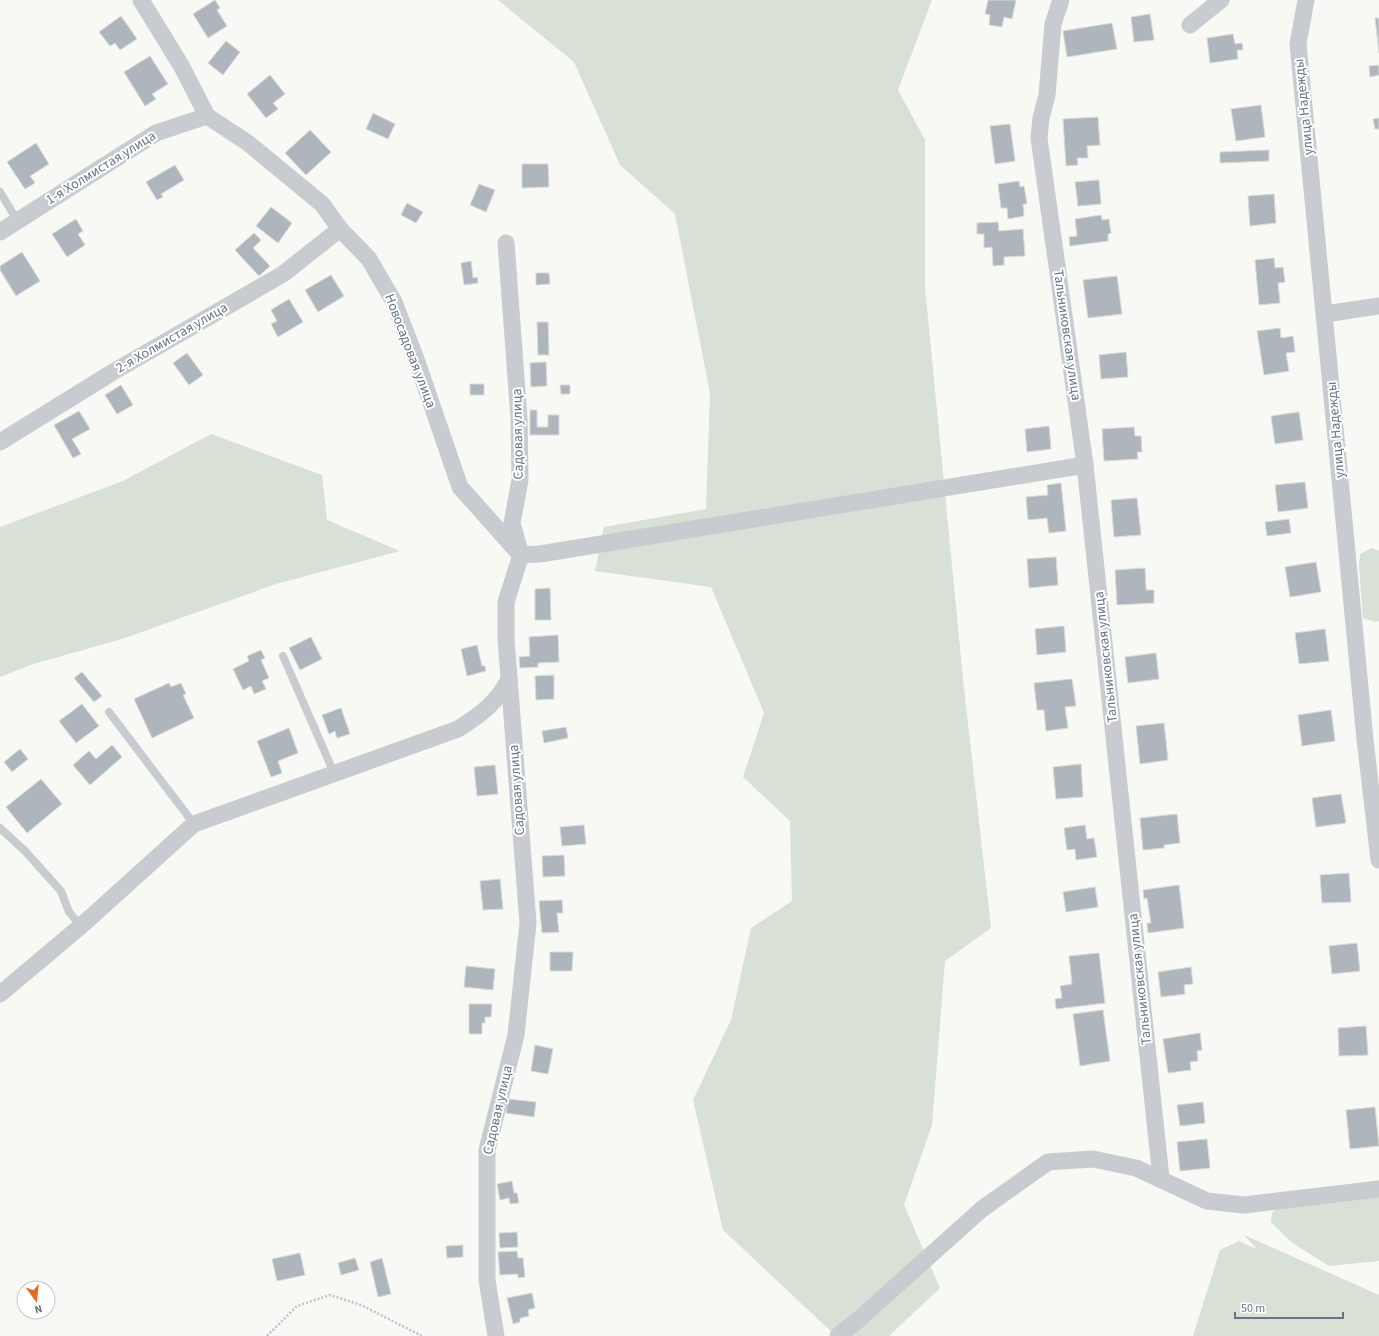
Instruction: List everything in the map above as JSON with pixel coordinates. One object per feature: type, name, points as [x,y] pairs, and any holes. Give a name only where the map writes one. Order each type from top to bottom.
[{"type":"street","name":"Новосадовая улица","points":[[141,0],[182,67],[207,116],[248,143],[322,204],[340,229],[369,259],[394,302],[416,359],[460,487],[521,555]]},
{"type":"street","name":"Тальниковская улица","points":[[1061,0],[1053,24],[1047,95],[1039,138],[1085,465],[1161,1178]]},
{"type":"street","points":[[1190,25],[1221,0]]},
{"type":"street","name":"улица Надежды","points":[[1306,0],[1298,44],[1365,739],[1379,860]]},
{"type":"street","name":"1-я Холмистая улица","points":[[0,232],[156,133],[207,116]]},
{"type":"street","name":"2-я Холмистая улица","points":[[0,442],[113,372],[283,274],[340,229]]},
{"type":"street","name":"Садовая улица","points":[[496,1336],[487,1280],[487,1150],[516,1035],[528,923],[506,639],[506,602],[521,555],[512,524],[520,480],[519,418],[506,243]]},
{"type":"street","points":[[1325,314],[1379,306]]},
{"type":"street","points":[[521,555],[540,554],[1085,465]]},
{"type":"street","points":[[0,994],[81,926],[194,824],[458,729],[483,714],[501,694],[509,679]]},
{"type":"street","points":[[838,1336],[858,1320],[982,1209],[1048,1162],[1093,1159],[1136,1168],[1161,1178],[1207,1201],[1244,1205],[1379,1189]]},
{"type":"lane","points":[[0,192],[17,220]]},
{"type":"lane","points":[[283,656],[334,774]]},
{"type":"lane","points":[[109,712],[194,824]]},
{"type":"lane","points":[[0,828],[25,851],[61,891],[70,912],[81,926]]},
{"type":"path","points":[[268,1336],[296,1306],[330,1296],[361,1305],[422,1336]]},
{"type":"shaded area","points":[[498,0],[932,0],[898,90],[925,140],[925,287],[963,679],[991,928],[945,961],[932,1125],[904,1205],[940,1288],[889,1336],[836,1336],[723,1230],[693,1100],[731,1020],[751,928],[792,901],[790,821],[743,777],[764,713],[711,587],[595,571],[604,527],[706,509],[710,393],[675,214],[620,165],[574,62]]},
{"type":"shaded area","points":[[211,434],[322,475],[327,520],[400,551],[276,584],[119,640],[33,664],[0,677],[0,527],[123,481]]},
{"type":"shaded area","points":[[1372,548],[1379,551],[1379,621],[1375,622],[1363,618],[1359,566],[1360,554]]},
{"type":"shaded area","points":[[1379,1197],[1379,1261],[1329,1266],[1291,1242],[1271,1222],[1272,1213],[1279,1207]]},
{"type":"shaded area","points":[[1244,1235],[1379,1295],[1379,1336],[1193,1336],[1220,1250],[1239,1241],[1258,1250]]},
{"type":"building","points":[[215,0],[220,8],[217,10],[227,26],[208,38],[193,14]]},
{"type":"building","points":[[988,0],[1016,0],[1012,19],[1004,17],[1002,27],[989,25],[990,15],[985,14]]},
{"type":"building","points":[[1150,14],[1154,40],[1134,42],[1131,17]]},
{"type":"building","points":[[121,16],[137,39],[120,50],[115,43],[110,46],[99,32]]},
{"type":"building","points":[[1375,18],[1379,18],[1379,53]]},
{"type":"building","points":[[1112,23],[1117,49],[1067,57],[1063,31]]},
{"type":"building","points":[[1233,34],[1235,44],[1242,43],[1243,50],[1237,50],[1238,59],[1210,63],[1207,38]]},
{"type":"building","points":[[226,41],[240,52],[223,75],[208,63]]},
{"type":"building","points":[[150,56],[168,84],[152,94],[156,99],[145,106],[124,72]]},
{"type":"building","points":[[1379,65],[1379,75],[1370,77],[1369,66]]},
{"type":"building","points":[[270,75],[285,94],[273,103],[278,109],[266,118],[247,94]]},
{"type":"building","points":[[1261,105],[1265,137],[1236,141],[1231,109]]},
{"type":"building","points":[[373,113],[395,124],[388,139],[366,129]]},
{"type":"building","points":[[1098,117],[1100,145],[1087,146],[1088,158],[1077,158],[1078,165],[1066,166],[1063,119]]},
{"type":"building","points":[[1379,118],[1379,129],[1375,129],[1373,119]]},
{"type":"building","points":[[1010,124],[1015,161],[995,164],[990,126]]},
{"type":"building","points":[[310,130],[331,152],[306,175],[285,153]]},
{"type":"building","points":[[36,143],[49,164],[30,176],[35,183],[25,189],[7,162]]},
{"type":"building","points":[[1269,150],[1269,161],[1220,163],[1220,152]]},
{"type":"building","points":[[522,164],[548,164],[549,187],[522,188]]},
{"type":"building","points":[[175,165],[184,180],[161,194],[163,197],[157,200],[146,182]]},
{"type":"building","points":[[1099,180],[1101,204],[1078,206],[1075,182]]},
{"type":"building","points":[[1019,181],[1020,187],[1024,186],[1027,204],[1023,204],[1024,216],[1008,219],[1007,208],[1001,208],[998,184]]},
{"type":"building","points":[[479,184],[495,190],[486,212],[470,205]]},
{"type":"building","points":[[1274,194],[1276,223],[1250,226],[1248,196]]},
{"type":"building","points":[[407,203],[423,212],[416,223],[401,215]]},
{"type":"building","points":[[271,207],[292,223],[278,243],[256,226]]},
{"type":"building","points":[[1101,215],[1102,220],[1109,219],[1111,233],[1108,234],[1108,241],[1070,246],[1069,237],[1077,236],[1075,219]]},
{"type":"building","points":[[76,219],[83,231],[78,234],[85,245],[67,257],[52,234]]},
{"type":"building","points":[[998,222],[999,231],[1023,229],[1025,256],[1004,257],[1004,265],[993,266],[992,247],[984,248],[984,234],[977,234],[977,223]]},
{"type":"building","points":[[254,233],[261,240],[253,248],[270,266],[259,276],[235,250]]},
{"type":"building","points":[[22,252],[40,281],[16,296],[0,270],[0,266]]},
{"type":"building","points":[[1274,258],[1275,268],[1283,267],[1285,282],[1278,283],[1280,303],[1259,305],[1255,260]]},
{"type":"building","points":[[471,261],[473,278],[477,277],[478,283],[464,285],[461,263]]},
{"type":"building","points":[[536,273],[549,273],[550,284],[536,285]]},
{"type":"building","points":[[331,275],[344,296],[318,312],[305,290]]},
{"type":"building","points":[[1117,276],[1122,314],[1088,318],[1083,280]]},
{"type":"building","points":[[289,299],[303,322],[278,337],[271,324],[277,321],[271,310]]},
{"type":"building","points":[[537,322],[548,322],[549,355],[538,355]]},
{"type":"building","points":[[1280,328],[1281,338],[1293,336],[1295,352],[1286,353],[1289,371],[1264,375],[1257,331]]},
{"type":"building","points":[[1126,352],[1128,377],[1101,379],[1099,355]]},
{"type":"building","points":[[187,353],[203,375],[189,385],[173,363]]},
{"type":"building","points":[[546,362],[547,386],[531,387],[530,363]]},
{"type":"building","points":[[470,384],[484,384],[484,395],[470,395]]},
{"type":"building","points":[[121,385],[133,405],[117,414],[105,395]]},
{"type":"building","points":[[560,385],[570,385],[570,394],[561,394]]},
{"type":"building","points":[[530,410],[537,410],[537,427],[548,427],[548,415],[559,415],[559,435],[530,435]]},
{"type":"building","points":[[79,411],[90,429],[72,439],[81,454],[73,458],[54,425]]},
{"type":"building","points":[[1299,412],[1303,440],[1275,444],[1271,416]]},
{"type":"building","points":[[1049,426],[1051,449],[1027,452],[1025,429]]},
{"type":"building","points":[[1134,427],[1135,436],[1141,436],[1142,452],[1137,452],[1138,459],[1104,461],[1102,429]]},
{"type":"building","points":[[1305,482],[1308,508],[1278,512],[1275,485]]},
{"type":"building","points":[[1061,483],[1066,531],[1049,533],[1047,518],[1028,520],[1026,497],[1048,495],[1047,485]]},
{"type":"building","points":[[1137,498],[1141,535],[1114,537],[1111,500]]},
{"type":"building","points":[[1289,519],[1291,533],[1267,536],[1265,522]]},
{"type":"building","points":[[1056,557],[1058,585],[1029,588],[1027,559]]},
{"type":"building","points":[[1316,562],[1321,592],[1290,597],[1285,567]]},
{"type":"building","points":[[1145,568],[1146,590],[1154,590],[1154,603],[1117,605],[1115,570]]},
{"type":"building","points":[[550,588],[551,620],[535,620],[535,589]]},
{"type":"building","points":[[1064,626],[1066,652],[1037,655],[1035,629]]},
{"type":"building","points":[[1325,629],[1329,661],[1299,664],[1295,633]]},
{"type":"building","points":[[558,635],[559,662],[538,663],[538,667],[520,668],[519,657],[530,656],[529,637]]},
{"type":"building","points":[[311,637],[322,659],[300,670],[289,648]]},
{"type":"building","points":[[477,645],[482,666],[485,666],[486,671],[467,676],[461,649]]},
{"type":"building","points":[[261,650],[265,658],[261,660],[269,678],[262,681],[266,689],[254,694],[251,686],[243,690],[233,669],[249,661],[247,656]]},
{"type":"building","points":[[1156,653],[1159,679],[1128,683],[1125,657]]},
{"type":"building","points":[[82,672],[102,696],[94,702],[74,678]]},
{"type":"building","points":[[554,675],[554,699],[536,700],[535,676]]},
{"type":"building","points":[[1072,679],[1076,706],[1065,707],[1068,728],[1046,731],[1044,710],[1037,710],[1034,683]]},
{"type":"building","points":[[169,683],[171,687],[181,683],[186,694],[183,695],[194,718],[152,738],[134,699]]},
{"type":"building","points":[[82,704],[99,726],[76,743],[59,721]]},
{"type":"building","points":[[341,708],[350,734],[337,738],[335,731],[329,734],[322,715]]},
{"type":"building","points":[[1331,710],[1335,741],[1302,746],[1298,715]]},
{"type":"building","points":[[1164,723],[1168,760],[1140,764],[1136,726]]},
{"type":"building","points":[[566,727],[568,738],[544,743],[542,731]]},
{"type":"building","points":[[289,728],[298,753],[278,761],[282,773],[271,777],[257,741]]},
{"type":"building","points":[[112,745],[122,757],[90,785],[73,765],[89,751],[96,759]]},
{"type":"building","points":[[20,749],[28,759],[12,772],[4,762]]},
{"type":"building","points":[[1081,764],[1083,797],[1056,799],[1053,767]]},
{"type":"building","points":[[495,765],[498,794],[477,796],[474,767]]},
{"type":"building","points":[[41,779],[62,804],[27,833],[6,807]]},
{"type":"building","points":[[1341,794],[1346,823],[1316,827],[1312,798]]},
{"type":"building","points":[[1177,814],[1180,843],[1164,845],[1164,848],[1143,850],[1140,818]]},
{"type":"building","points":[[584,825],[586,844],[562,846],[560,827]]},
{"type":"building","points":[[1085,825],[1087,839],[1094,838],[1097,857],[1076,860],[1075,849],[1067,850],[1064,828]]},
{"type":"building","points":[[564,855],[565,876],[543,877],[542,856]]},
{"type":"building","points":[[1349,873],[1351,902],[1322,903],[1320,875]]},
{"type":"building","points":[[500,879],[503,909],[483,910],[480,881]]},
{"type":"building","points":[[1179,885],[1184,928],[1148,933],[1147,923],[1151,923],[1147,898],[1144,899],[1143,890]]},
{"type":"building","points":[[1095,887],[1098,907],[1066,912],[1063,892]]},
{"type":"building","points":[[562,900],[563,913],[557,913],[559,932],[542,933],[539,901]]},
{"type":"building","points":[[1357,943],[1360,971],[1332,974],[1329,946]]},
{"type":"building","points":[[550,952],[573,952],[572,971],[550,971]]},
{"type":"building","points":[[1099,953],[1105,1003],[1056,1009],[1055,999],[1062,998],[1060,986],[1072,984],[1069,956]]},
{"type":"building","points":[[466,966],[495,969],[493,990],[464,987]]},
{"type":"building","points":[[1191,967],[1193,984],[1184,985],[1185,994],[1161,997],[1158,972]]},
{"type":"building","points":[[469,1004],[492,1004],[491,1017],[485,1017],[485,1023],[482,1023],[482,1034],[469,1034]]},
{"type":"building","points":[[1103,1010],[1110,1061],[1080,1066],[1073,1014]]},
{"type":"building","points":[[1366,1026],[1368,1055],[1339,1056],[1338,1028]]},
{"type":"building","points":[[1200,1033],[1202,1050],[1197,1051],[1198,1061],[1190,1062],[1191,1070],[1168,1073],[1163,1039]]},
{"type":"building","points":[[535,1045],[553,1049],[548,1074],[531,1071]]},
{"type":"building","points":[[508,1099],[536,1102],[534,1117],[506,1113]]},
{"type":"building","points":[[1203,1102],[1205,1123],[1180,1126],[1177,1105]]},
{"type":"building","points":[[1375,1107],[1379,1146],[1350,1149],[1346,1110]]},
{"type":"building","points":[[1207,1139],[1210,1168],[1180,1171],[1177,1142]]},
{"type":"building","points":[[512,1181],[514,1193],[517,1193],[519,1203],[510,1204],[509,1198],[500,1200],[497,1184]]},
{"type":"building","points":[[517,1232],[518,1247],[500,1248],[499,1233]]},
{"type":"building","points":[[463,1245],[463,1257],[447,1258],[446,1246]]},
{"type":"building","points":[[517,1251],[518,1258],[523,1258],[525,1277],[518,1278],[518,1274],[500,1275],[498,1252]]},
{"type":"building","points":[[300,1253],[305,1275],[277,1281],[272,1259]]},
{"type":"building","points":[[355,1258],[359,1270],[341,1275],[338,1263]]},
{"type":"building","points":[[382,1258],[391,1294],[378,1297],[370,1262]]},
{"type":"building","points":[[532,1293],[535,1308],[528,1310],[529,1316],[520,1318],[520,1322],[513,1324],[507,1298]]}]
